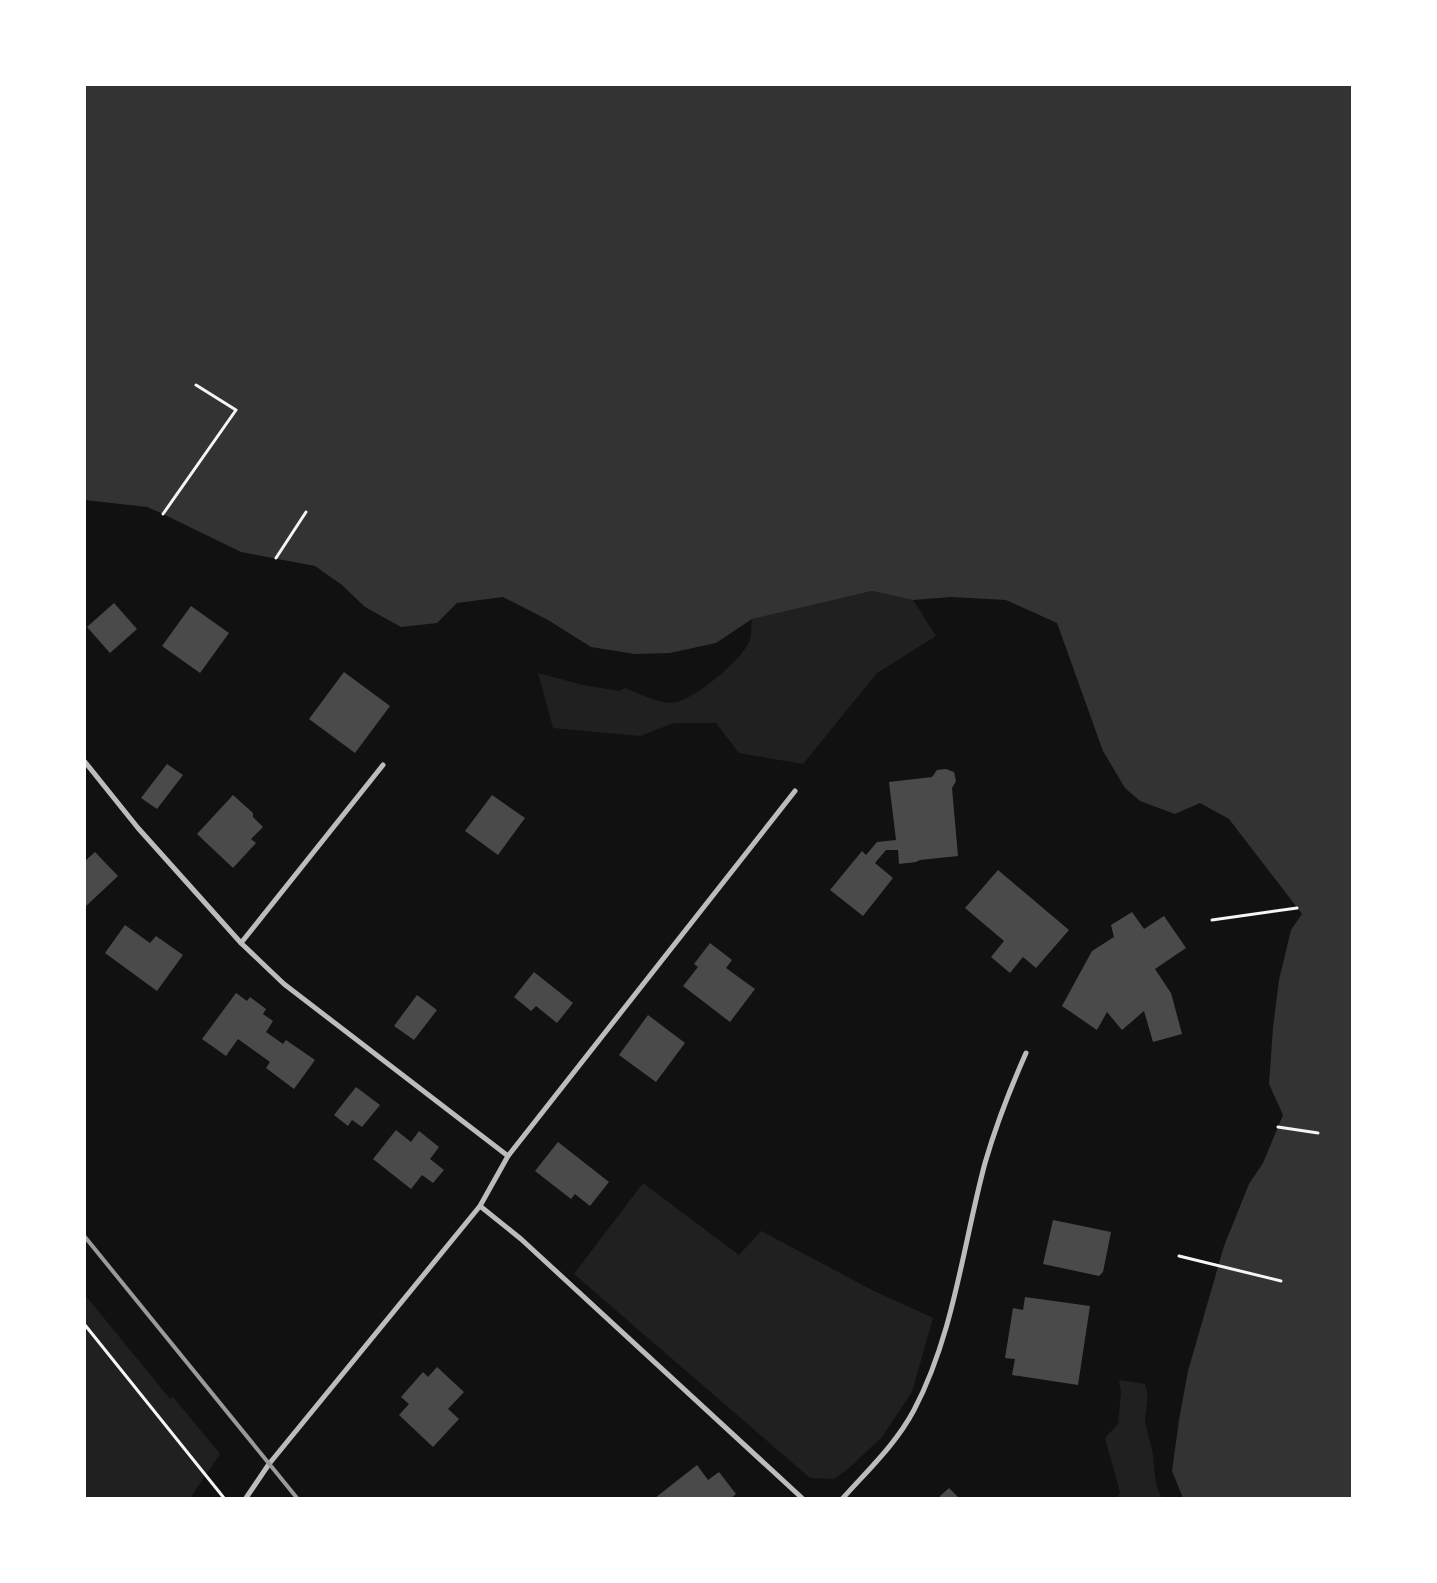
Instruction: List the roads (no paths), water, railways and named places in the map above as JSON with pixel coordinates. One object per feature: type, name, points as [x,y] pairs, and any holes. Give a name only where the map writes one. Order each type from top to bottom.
[{"type":"street","points":[[85,762],[138,828],[241,943],[284,984],[508,1156]]},
{"type":"street","points":[[241,943],[383,765]]},
{"type":"street","points":[[246,1498],[269,1464],[480,1206],[508,1156],[795,791]]},
{"type":"street","points":[[843,1498],[891,1446],[913,1412],[931,1375],[946,1330],[985,1163],[1001,1111],[1026,1053]]},
{"type":"street","points":[[480,1206],[520,1239],[802,1498]]},
{"type":"railway","points":[[85,1237],[297,1498]]}]
